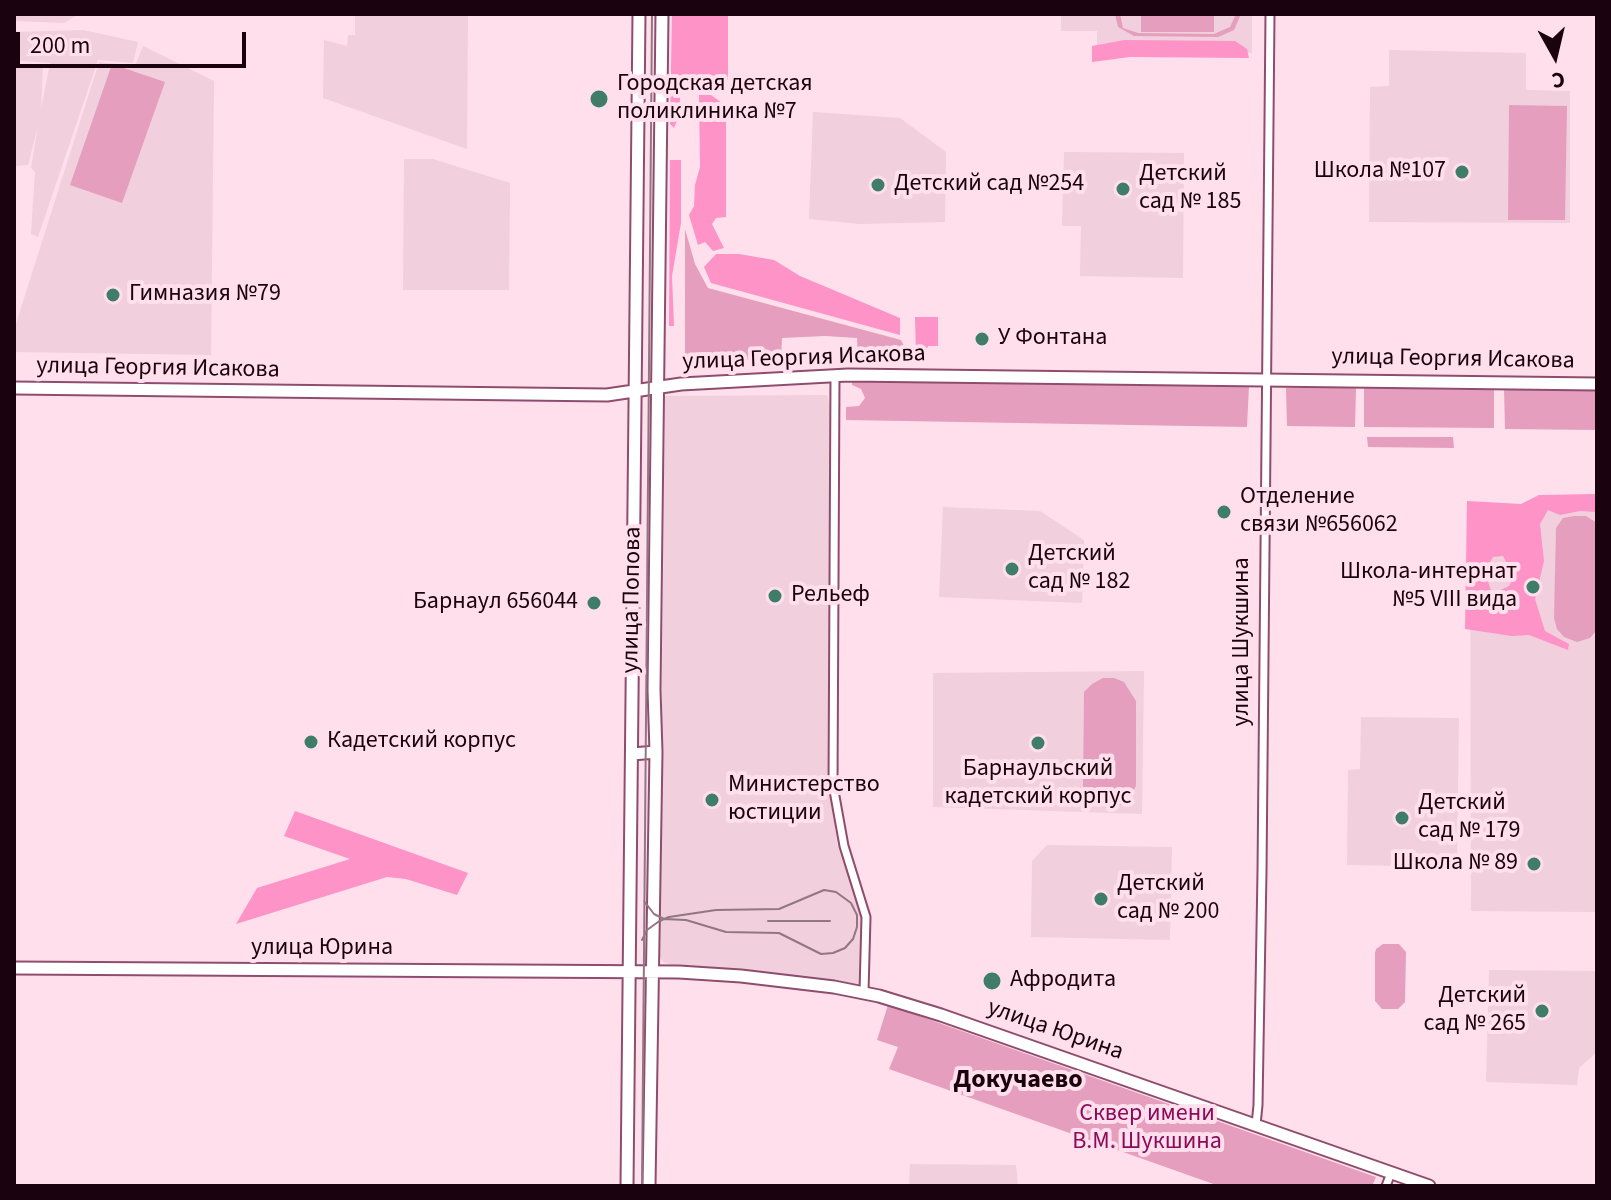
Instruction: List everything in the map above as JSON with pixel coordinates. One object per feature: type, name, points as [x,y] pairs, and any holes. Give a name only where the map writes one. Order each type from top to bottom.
[{"type":"main road","name":"улица Попова","points":[[627,1186],[639,14]]},
{"type":"main road","name":"улица Попова","points":[[649,1186],[662,14]]},
{"type":"main road","name":"улица Георгия Исакова","points":[[14,388],[591,395],[634,393],[681,384],[835,376],[1597,384]]},
{"type":"main road","points":[[632,754],[656,752]]},
{"type":"main road","name":"улица Юрина","points":[[14,968],[653,972],[771,978],[864,992],[941,1015],[1429,1186]]},
{"type":"street","name":"улица Шукшина","points":[[1256,1125],[1262,871],[1270,14]]},
{"type":"street","points":[[835,376],[833,785],[844,846],[866,917],[864,992]]},
{"type":"street","points":[[1386,1186],[1391,1173]]},
{"type":"shaded area","points":[[14,14],[79,14],[64,23],[14,21]]},
{"type":"shaded area","points":[[355,14],[468,14],[467,149],[323,98],[324,40],[347,46],[348,35],[355,35]]},
{"type":"shaded area","points":[[672,14],[728,14],[728,80],[709,91],[680,82],[680,113],[674,128],[670,124]]},
{"type":"shaded area","points":[[1061,14],[1252,14],[1252,53],[1097,54],[1097,31],[1061,31]]},
{"type":"shaded area","points":[[83,30],[138,42],[133,63],[98,60],[38,237],[31,234],[35,172],[31,168],[38,126],[28,165],[14,166],[14,64],[43,65],[41,109],[50,63],[14,60],[14,32]]},
{"type":"shaded area","points":[[1125,40],[1235,41],[1247,49],[1249,58],[1130,57],[1092,62],[1092,46]]},
{"type":"shaded area","points":[[143,46],[214,81],[211,355],[14,352],[14,330],[99,62],[135,66]]},
{"type":"shaded area","points":[[1389,50],[1526,53],[1526,90],[1570,91],[1570,223],[1369,222],[1370,87],[1389,86]]},
{"type":"shaded area","points":[[699,95],[711,95],[726,106],[726,217],[716,218],[712,224],[724,248],[713,251],[705,242],[698,245],[689,215],[694,206],[700,167]]},
{"type":"shaded area","name":"Детский сад №254","points":[[813,112],[900,118],[946,152],[945,222],[860,224],[809,219]]},
{"type":"shaded area","name":"Детский сад № 185","points":[[1064,152],[1184,153],[1183,278],[1080,276],[1081,226],[1062,226]]},
{"type":"shaded area","points":[[404,159],[433,159],[510,183],[509,290],[403,290]]},
{"type":"shaded area","points":[[670,160],[681,160],[681,223],[672,276],[674,326],[669,326]]},
{"type":"shaded area","points":[[716,254],[774,260],[800,276],[900,318],[900,335],[711,283],[704,267]]},
{"type":"shaded area","points":[[915,317],[938,317],[938,346],[928,346],[925,354],[916,355]]},
{"type":"shaded area","points":[[827,395],[832,415],[829,753],[837,844],[865,917],[861,986],[769,973],[676,966],[663,962],[659,955],[665,396]]},
{"type":"shaded area","points":[[1597,494],[1597,512],[1560,515],[1548,510],[1540,524],[1544,561],[1535,599],[1545,631],[1569,644],[1568,650],[1529,635],[1512,636],[1465,629],[1467,501],[1521,504],[1539,495]],"holes":[[[1503,556],[1514,577],[1509,586],[1492,594],[1485,572],[1493,557]]]},
{"type":"shaded area","name":"Детский сад № 182","points":[[943,507],[1040,511],[1084,540],[1082,603],[939,597]]},
{"type":"shaded area","name":"Школа-интернат №5 VIII вида","points":[[1470,508],[1597,509],[1597,912],[1471,911]]},
{"type":"shaded area","name":"Барнаульский кадетский корпус","points":[[1144,671],[1142,814],[933,807],[933,673]]},
{"type":"shaded area","name":"Детский сад № 179","points":[[1361,717],[1459,718],[1457,867],[1347,865],[1348,770],[1360,769]]},
{"type":"shaded area","points":[[295,811],[468,873],[457,895],[406,879],[387,877],[236,924],[257,888],[350,859],[284,836]]},
{"type":"shaded area","name":"Детский сад № 200","points":[[1047,845],[1172,847],[1170,940],[1031,937],[1032,861]]},
{"type":"shaded area","name":"Детский сад № 265","points":[[1489,970],[1597,971],[1597,1052],[1579,1068],[1577,1085],[1486,1082]]},
{"type":"shaded area","points":[[910,1164],[1016,1165],[1018,1186],[909,1186]]},
{"type":"green space","points":[[1115,14],[1120,14],[1123,28],[1138,33],[1214,34],[1230,27],[1236,14],[1241,14],[1234,30],[1218,37],[1134,36],[1118,27]]},
{"type":"green space","points":[[1141,14],[1214,14],[1214,32],[1141,32]]},
{"type":"green space","points":[[112,64],[165,82],[122,203],[70,185]]},
{"type":"green space","points":[[1509,105],[1567,106],[1565,220],[1508,220]]},
{"type":"green space","points":[[685,229],[695,264],[708,288],[901,340],[905,348],[904,359],[858,360],[857,338],[825,336],[782,338],[781,360],[685,360]]},
{"type":"green space","points":[[852,381],[1249,386],[1247,427],[846,420],[846,407],[859,406],[865,398],[861,389],[852,385]]},
{"type":"green space","points":[[1286,388],[1356,388],[1355,427],[1287,426]]},
{"type":"green space","points":[[1364,388],[1494,390],[1494,428],[1364,427]]},
{"type":"green space","points":[[1504,389],[1597,390],[1597,430],[1505,429]]},
{"type":"green space","points":[[1367,437],[1453,437],[1454,448],[1368,447]]},
{"type":"green space","points":[[1586,516],[1597,523],[1597,630],[1590,638],[1577,642],[1564,637],[1557,629],[1554,618],[1556,528],[1563,518]]},
{"type":"green space","points":[[1103,678],[1124,682],[1136,701],[1136,786],[1126,804],[1107,808],[1089,800],[1083,789],[1084,692]]},
{"type":"green space","points":[[1383,944],[1399,944],[1406,952],[1405,1002],[1398,1009],[1382,1009],[1375,1001],[1375,953]]},
{"type":"green space","name":"Сквер имени В.М. Шукшина","points":[[888,1005],[1376,1177],[1372,1186],[1219,1186],[889,1069],[898,1047],[877,1040]]},
{"type":"tram line","points":[[642,1186],[652,14]]},
{"type":"tram line","points":[[642,940],[647,930],[658,922],[664,919],[669,917],[716,910],[779,909],[824,890],[836,892],[851,903],[857,915],[857,927],[853,939],[845,948],[821,954],[779,933],[726,932],[686,920],[664,919],[654,914],[644,901]]},
{"type":"tram line","points":[[768,921],[830,921]]},
{"type":"place","name":"Городская детская поликлиника №7","points":[[599,99]]},
{"type":"place","name":"Школа №107","points":[[1462,172]]},
{"type":"place","name":"Детский сад №254","points":[[878,185]]},
{"type":"place","name":"Детский сад № 185","points":[[1123,189]]},
{"type":"place","name":"Гимназия №79","points":[[113,295]]},
{"type":"place","name":"У Фонтана","points":[[982,339]]},
{"type":"place","name":"Отделение связи №656062","points":[[1224,512]]},
{"type":"place","name":"Детский сад № 182","points":[[1012,569]]},
{"type":"place","name":"Школа-интернат №5 VIII вида","points":[[1533,587]]},
{"type":"place","name":"Рельеф","points":[[775,596]]},
{"type":"place","name":"Барнаул 656044","points":[[594,603]]},
{"type":"place","name":"Кадетский корпус","points":[[311,742]]},
{"type":"place","name":"Барнаульский кадетский корпус","points":[[1038,743]]},
{"type":"place","name":"Министерство юстиции","points":[[712,800]]},
{"type":"place","name":"Детский сад № 179","points":[[1402,818]]},
{"type":"place","name":"Школа № 89","points":[[1534,864]]},
{"type":"place","name":"Детский сад № 200","points":[[1101,899]]},
{"type":"place","name":"Афродита","points":[[992,981]]},
{"type":"place","name":"Детский сад № 265","points":[[1542,1011]]},
{"type":"district","name":"Докучаево","points":[[1018,1081]]}]
